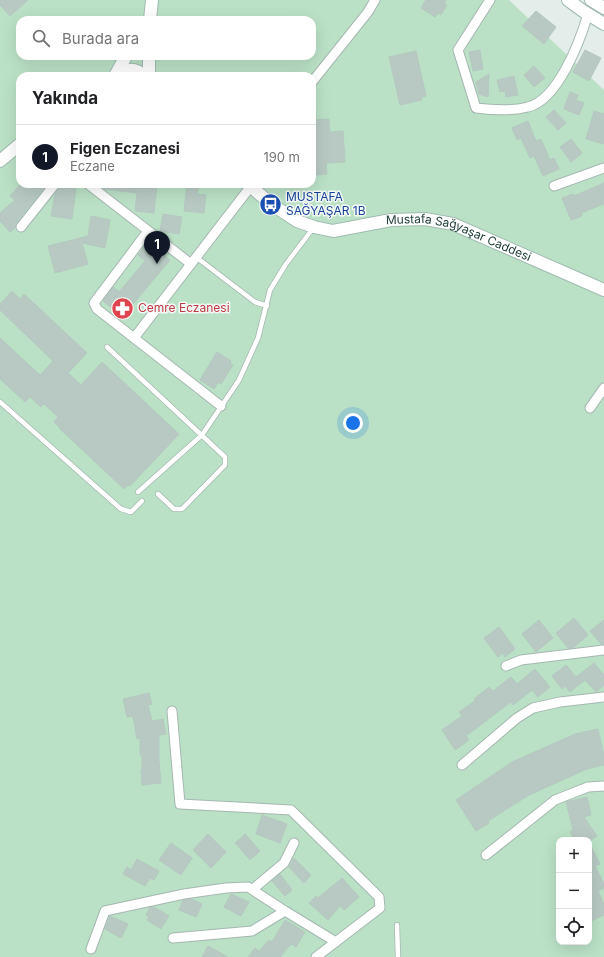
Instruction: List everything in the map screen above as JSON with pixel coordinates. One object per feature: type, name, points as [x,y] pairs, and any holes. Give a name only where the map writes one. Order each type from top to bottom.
[{"type":"street","points":[[316,77],[368,12],[375,0]]},
{"type":"street","points":[[490,0],[458,50],[476,108],[498,110],[529,107],[540,102],[551,92],[560,80],[578,42],[588,14]]},
{"type":"street","points":[[568,0],[604,24]]},
{"type":"street","points":[[591,0],[604,8]]},
{"type":"street","points":[[117,72],[124,60]]},
{"type":"street","points":[[149,60],[149,72]]},
{"type":"street","points":[[122,72],[126,70],[132,70],[138,72]]},
{"type":"street","points":[[0,161],[16,147]]},
{"type":"street","points":[[554,186],[604,168]]},
{"type":"street","points":[[21,227],[52,188]]},
{"type":"street","points":[[93,188],[148,231],[193,260]]},
{"type":"street","points":[[134,338],[248,188]]},
{"type":"street","name":"Mustafa Sağyaşar Caddesi","points":[[253,188],[271,204],[297,220],[314,227],[333,231],[398,220],[425,220],[453,224],[604,290]]},
{"type":"street","points":[[148,231],[94,303],[97,309],[221,406]]},
{"type":"street","points":[[590,408],[604,388]]},
{"type":"street","points":[[506,666],[521,660],[604,650]]},
{"type":"street","points":[[462,765],[517,718],[533,708],[560,702],[604,697]]},
{"type":"street","points":[[172,711],[180,804],[291,810],[379,897],[380,908],[316,957]]},
{"type":"street","points":[[486,855],[555,800],[588,787],[604,786]]},
{"type":"street","points":[[253,889],[284,863],[294,843]]},
{"type":"street","points":[[91,949],[105,911],[184,894],[248,887],[284,911],[336,942]]},
{"type":"street","points":[[173,938],[252,931],[284,911]]},
{"type":"lane","points":[[138,492],[202,435],[239,380],[258,338],[270,290],[286,264],[314,227]]},
{"type":"lane","points":[[193,260],[255,302],[266,306]]},
{"type":"lane","points":[[106,347],[225,457],[225,465],[182,509],[174,509],[158,494]]},
{"type":"lane","points":[[0,402],[121,509],[131,512],[142,501]]},
{"type":"lane","points":[[397,924],[398,957]]},
{"type":"green space","points":[[0,0],[509,0],[604,90],[604,957],[0,957]]},
{"type":"building","points":[[0,0],[28,0],[10,16],[0,5]]},
{"type":"building","points":[[426,0],[446,0],[444,3],[447,5],[441,15],[438,13],[435,17],[421,8]]},
{"type":"building","points":[[536,11],[556,27],[544,44],[522,26]]},
{"type":"building","points":[[480,50],[483,69],[473,71],[469,52]]},
{"type":"building","points":[[585,50],[601,58],[589,81],[573,72]]},
{"type":"building","points":[[416,51],[426,96],[421,97],[422,100],[400,105],[389,57]]},
{"type":"building","points":[[534,66],[545,78],[534,87],[524,75]]},
{"type":"building","points":[[489,74],[488,97],[479,94],[476,82]]},
{"type":"building","points":[[514,76],[518,95],[506,97],[505,91],[500,92],[497,80]]},
{"type":"building","points":[[570,92],[578,95],[576,100],[584,103],[579,115],[564,109]]},
{"type":"building","points":[[554,110],[566,123],[558,130],[546,117]]},
{"type":"building","points":[[594,111],[604,114],[604,144],[586,139]]},
{"type":"building","points":[[329,119],[330,132],[343,131],[345,162],[326,163],[327,174],[316,175],[316,120]]},
{"type":"building","points":[[528,121],[536,141],[541,139],[550,160],[554,158],[559,169],[543,176],[534,156],[530,158],[521,138],[517,140],[512,128]]},
{"type":"building","points":[[571,139],[582,153],[571,162],[560,147]]},
{"type":"building","points":[[604,183],[604,204],[581,213],[582,216],[571,220],[562,198],[573,194],[574,196]]},
{"type":"building","points":[[17,188],[44,188],[16,223],[15,228],[10,232],[0,221],[0,213],[15,200],[10,196]]},
{"type":"building","points":[[60,188],[76,188],[72,219],[51,216],[55,194]]},
{"type":"building","points":[[157,188],[154,213],[135,211],[137,193],[104,189]]},
{"type":"building","points":[[187,188],[198,188],[197,194],[206,195],[204,213],[184,211]]},
{"type":"building","points":[[163,214],[182,217],[179,234],[160,231]]},
{"type":"building","points":[[91,216],[110,220],[105,248],[82,243],[88,264],[55,273],[48,246],[88,236]]},
{"type":"building","points":[[148,242],[170,260],[122,317],[103,301],[113,287],[119,292],[145,261],[138,255]]},
{"type":"building","points":[[12,291],[20,299],[24,294],[87,353],[68,373],[81,385],[102,362],[179,434],[130,486],[128,485],[124,489],[59,428],[54,422],[58,417],[44,404],[41,407],[30,397],[25,402],[0,379],[0,338],[40,375],[53,361],[0,310],[0,304]]},
{"type":"building","points":[[217,352],[231,361],[230,363],[233,365],[221,384],[218,382],[214,389],[200,380]]},
{"type":"building","points":[[574,618],[588,635],[573,648],[568,648],[556,633]]},
{"type":"building","points":[[539,620],[553,638],[536,652],[522,634]]},
{"type":"building","points":[[604,620],[604,644],[601,644],[590,631]]},
{"type":"building","points":[[499,627],[515,649],[505,657],[503,653],[498,657],[484,638]]},
{"type":"building","points":[[594,663],[604,675],[604,685],[596,692],[585,680],[570,692],[565,686],[562,689],[552,676],[566,665],[576,677]]},
{"type":"building","points":[[535,669],[550,687],[538,697],[532,690],[513,705],[511,702],[466,736],[469,740],[455,750],[442,730],[462,716],[459,712],[476,700],[474,699],[489,687],[493,691],[511,677],[517,684]]},
{"type":"building","points":[[149,693],[152,704],[148,705],[152,721],[163,719],[166,734],[159,735],[161,783],[142,785],[142,755],[140,755],[140,738],[137,739],[133,716],[127,717],[123,699]]},
{"type":"building","points":[[598,729],[604,756],[604,765],[587,769],[529,795],[488,821],[489,823],[476,831],[456,800],[512,762],[575,734]]},
{"type":"building","points":[[587,797],[591,815],[584,817],[597,836],[592,839],[592,837],[573,837],[570,832],[573,830],[566,802]]},
{"type":"building","points":[[262,815],[287,824],[280,843],[256,834]]},
{"type":"building","points":[[208,834],[226,852],[211,868],[193,850]]},
{"type":"building","points":[[245,834],[260,851],[250,860],[235,843]]},
{"type":"building","points":[[171,843],[192,858],[181,875],[159,860]]},
{"type":"building","points":[[592,849],[600,864],[595,866],[604,884],[604,888],[598,891],[604,904],[604,915],[592,921]]},
{"type":"building","points":[[294,858],[311,875],[304,883],[289,867]]},
{"type":"building","points":[[137,859],[159,871],[154,880],[150,878],[145,886],[123,874],[127,867],[131,870]]},
{"type":"building","points":[[280,874],[292,890],[285,896],[272,881]]},
{"type":"building","points":[[342,878],[359,897],[344,910],[340,906],[328,920],[309,903],[316,896],[318,898]]},
{"type":"building","points":[[231,894],[249,902],[241,916],[224,907]]},
{"type":"building","points":[[191,899],[202,904],[196,917],[179,910],[183,900]]},
{"type":"building","points":[[150,907],[154,907],[169,916],[161,929],[147,920],[149,916],[146,915]]},
{"type":"building","points":[[110,916],[128,924],[121,938],[105,929]]},
{"type":"building","points":[[285,920],[305,932],[296,947],[291,944],[280,957],[248,957],[255,948],[259,951],[269,940],[272,942]]},
{"type":"building","points":[[208,946],[228,957],[202,957]]},
{"type":"place","name":"MUSTAFA SAĞYAŞAR 1B","points":[[271,204]]},
{"type":"place","name":"Figen Eczanesi","points":[[157,264]]},
{"type":"place","name":"Cemre Eczanesi","points":[[122,308]]}]
